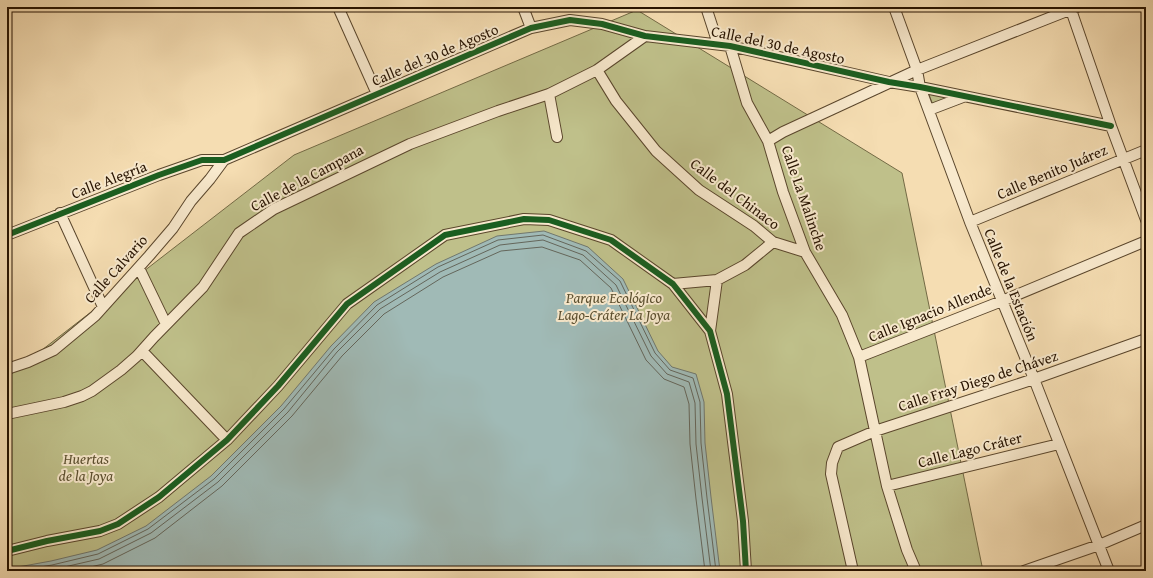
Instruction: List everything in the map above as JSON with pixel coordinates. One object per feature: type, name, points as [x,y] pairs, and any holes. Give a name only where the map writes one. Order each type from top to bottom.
[{"type":"street","points":[[338,7],[377,94]]},
{"type":"street","points":[[523,7],[531,28]]},
{"type":"street","points":[[706,7],[718,44]]},
{"type":"street","name":"Calle de la Estación","points":[[894,7],[917,70],[920,87],[970,222],[1034,379],[1109,571]]},
{"type":"street","points":[[768,141],[783,132],[889,82],[1073,8],[1111,126],[1146,220]]},
{"type":"street","name":"Calle del 30 de Agosto","points":[[224,160],[531,28],[570,20],[602,24],[645,36],[730,46],[889,82],[1111,126]]},
{"type":"street","name":"Calle de la Campana","points":[[7,414],[64,402],[82,396],[110,379],[137,356],[203,287],[239,233],[274,210],[410,144],[498,110],[549,94],[598,70],[645,36]]},
{"type":"street","name":"Calle La Malinche","points":[[730,46],[747,103],[768,141],[783,192],[805,252],[842,315],[859,357],[887,486],[907,550],[916,571]]},
{"type":"street","name":"Calle del Chinaco","points":[[598,70],[616,101],[656,151],[699,190],[754,226],[773,242],[805,252]]},
{"type":"street","points":[[549,94],[557,137]]},
{"type":"street","points":[[929,110],[963,97]]},
{"type":"street","name":"Calle Benito Juárez","points":[[970,222],[1123,158],[1146,150]]},
{"type":"street","name":"Calle Alegría","points":[[7,235],[131,185],[202,160],[224,160]]},
{"type":"street","name":"Calle Calvario","points":[[7,369],[28,362],[54,350],[95,316],[173,228],[190,202],[224,160]]},
{"type":"street","points":[[60,214],[103,307]]},
{"type":"street","points":[[7,551],[47,541],[100,531],[118,524],[159,497],[227,440],[278,386],[347,304],[446,235],[524,219],[549,220],[611,240],[673,284],[710,331],[727,394],[743,521],[746,571]]},
{"type":"street","name":"Calle Ignacio Allende","points":[[859,357],[1002,301],[1146,241]]},
{"type":"street","points":[[673,284],[718,280],[745,265],[773,242]]},
{"type":"street","points":[[139,268],[166,324]]},
{"type":"street","points":[[710,331],[718,280]]},
{"type":"street","name":"Calle Fray Diego de Chávez","points":[[853,571],[830,474],[832,463],[838,447],[874,431],[1034,379],[1146,339]]},
{"type":"street","points":[[142,351],[227,440]]},
{"type":"street","name":"Calle Lago Cráter","points":[[887,486],[1059,444]]},
{"type":"street","points":[[1024,571],[1099,545],[1146,525]]},
{"type":"green space","name":"Parque Ecológico Lago-Cráter La Joya","points":[[637,10],[902,173],[983,571],[7,571],[7,377],[294,155]]},
{"type":"green space","points":[[928,92],[953,97],[933,105]]},
{"type":"water","points":[[544,231],[588,247],[623,279],[658,351],[672,367],[696,374],[704,402],[705,443],[720,571],[7,571],[7,569],[51,561],[97,550],[146,526],[211,476],[281,406],[331,346],[374,302],[436,264],[497,236]]},
{"type":"cycle path","points":[[7,235],[159,175],[202,160],[224,160],[531,28],[570,20],[602,24],[645,36],[730,46],[889,82],[1111,126]]},
{"type":"cycle path","points":[[7,551],[47,541],[100,531],[118,524],[159,497],[227,440],[278,386],[347,304],[445,235],[524,219],[549,220],[611,240],[673,284],[710,331],[727,394],[743,521],[746,571]]},
{"type":"park label","name":"Huertas de la Joya","points":[[86,468]]}]
